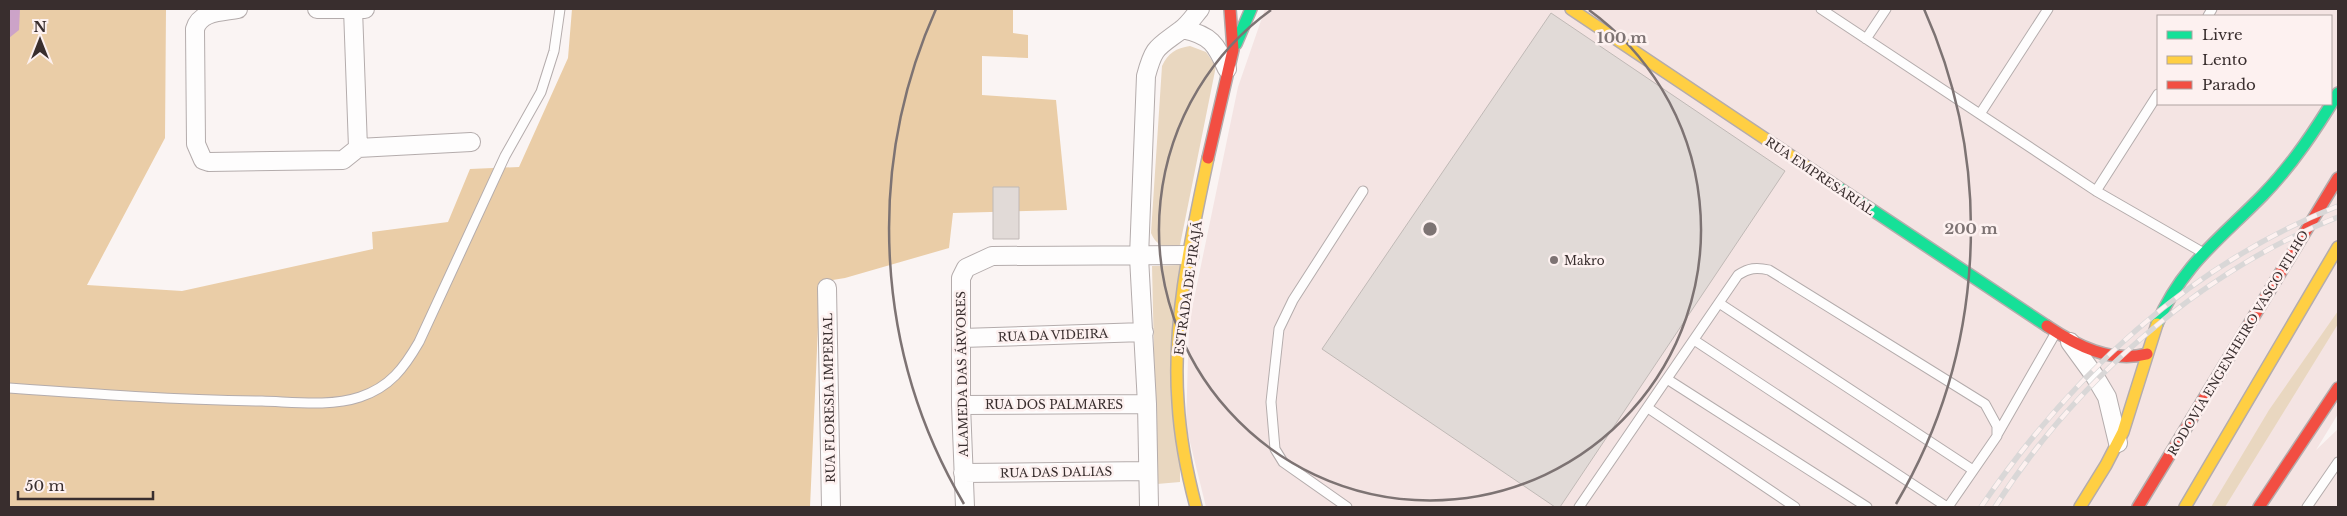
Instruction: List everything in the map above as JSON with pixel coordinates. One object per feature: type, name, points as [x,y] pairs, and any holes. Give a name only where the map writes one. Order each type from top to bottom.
[{"type":"main road","points":[[1230,9],[1233,50]]},
{"type":"main road","name":"ESTRADA DE PIRAJÁ","points":[[1196,507],[1180,434],[1177,388],[1178,346],[1190,255],[1227,69],[1251,9]]},
{"type":"main road","name":"RUA EMPRESARIAL","points":[[1571,9],[2063,338],[2093,352],[2126,358],[2136,358],[2147,354]]},
{"type":"main road","points":[[2080,507],[2118,444],[2128,420],[2159,316],[2171,292],[2203,253],[2290,164],[2320,124],[2331,105]]},
{"type":"main road","name":"RODOVIA ENGENHEIRO VASCO FILHO","points":[[2138,507],[2338,178]]},
{"type":"main road","points":[[2185,507],[2338,247]]},
{"type":"main road","points":[[2259,507],[2338,388]]},
{"type":"main road","points":[[2315,420],[2338,412]]},
{"type":"street","points":[[238,9],[202,16],[197,22],[195,29],[196,144],[203,160],[209,162],[342,160],[358,148],[471,142]]},
{"type":"street","points":[[317,9],[365,9]]},
{"type":"street","points":[[353,9],[358,148]]},
{"type":"street","points":[[1149,507],[1147,404],[1139,257],[1146,76],[1152,55],[1162,42],[1182,29],[1200,9]]},
{"type":"street","points":[[1182,29],[1208,38],[1217,46],[1227,69]]},
{"type":"street","name":"ALAMEDA DAS ÁRVORES","points":[[965,507],[961,404],[961,278],[966,268],[992,256],[1139,257],[1190,255]]},
{"type":"street","name":"RUA FLORESIA IMPERIAL","points":[[827,288],[831,507]]},
{"type":"street","name":"RUA DA VIDEIRA","points":[[962,338],[1144,332]]},
{"type":"street","name":"RUA EMPRESARIAL","points":[[2063,338],[2094,375],[2107,397],[2118,444]]},
{"type":"street","name":"RUA DOS PALMARES","points":[[961,404],[1147,404]]},
{"type":"street","name":"RUA DAS DALIAS","points":[[963,473],[1148,471]]},
{"type":"lane","points":[[9,388],[176,400],[332,402],[360,397],[380,388],[403,370],[419,342],[505,156],[541,92],[554,52],[560,9]]},
{"type":"lane","points":[[1821,9],[2096,191],[2203,253]]},
{"type":"lane","points":[[1866,39],[1886,9]]},
{"type":"lane","points":[[1980,114],[2048,9]]},
{"type":"lane","points":[[2096,191],[2157,96]]},
{"type":"lane","points":[[1347,507],[1283,462],[1275,450],[1271,402],[1279,329],[1294,300],[1363,191]]},
{"type":"lane","points":[[1580,507],[1738,275],[1747,269],[1769,270],[1985,404],[1996,426],[1996,436]]},
{"type":"lane","points":[[1719,303],[1973,470]]},
{"type":"lane","points":[[1694,340],[1947,507],[2063,338]]},
{"type":"lane","points":[[1668,379],[1867,507]]},
{"type":"lane","points":[[1648,408],[1795,507]]},
{"type":"lane","points":[[2307,507],[2338,462]]},
{"type":"shaded area","points":[[9,9],[166,9],[165,138],[87,285],[182,291],[373,249],[372,232],[448,222],[470,169],[519,167],[568,58],[572,9],[1013,9],[1013,33],[1028,35],[1028,58],[982,56],[982,95],[1056,100],[1067,210],[953,213],[949,248],[845,278],[820,282],[810,507],[9,507]]},
{"type":"shaded area","points":[[9,9],[20,9],[19,30],[9,38]]},
{"type":"shaded area","points":[[1265,9],[2338,9],[2338,414],[2316,450],[2338,429],[2338,507],[1206,507],[1186,426],[1189,323],[1238,87]]},
{"type":"shaded area","points":[[1190,46],[1206,52],[1216,66],[1180,245],[1167,247],[1159,244],[1151,233],[1162,66],[1173,52]]},
{"type":"shaded area","points":[[1180,265],[1180,482],[1157,484],[1152,266]]},
{"type":"shaded area","points":[[2338,311],[2338,324],[2225,507],[2211,507],[2269,410]]},
{"type":"building","name":"Makro","points":[[1551,13],[1785,171],[1560,507],[1555,507],[1322,349]]},
{"type":"building","points":[[993,187],[1019,187],[1019,239],[993,239]]},
{"type":"railway","points":[[1981,507],[2053,413],[2094,370],[2137,330],[2183,293],[2232,260],[2284,230],[2338,206]]},
{"type":"railway","points":[[1995,507],[2027,461],[2063,417],[2102,375],[2144,336],[2190,300],[2237,268],[2287,240],[2338,217]]},
{"type":"traffic: fast","points":[[1236,44],[1251,9]]},
{"type":"traffic: fast","points":[[2332,103],[2338,93]]},
{"type":"traffic: fast","points":[[2157,324],[2178,285],[2190,269],[2284,171],[2313,133],[2330,105]]},
{"type":"traffic: fast","points":[[1812,170],[2047,326]]},
{"type":"traffic: slow","points":[[1571,9],[1812,170]]},
{"type":"traffic: slow","points":[[1196,507],[1180,429],[1177,372],[1178,341],[1180,310],[1189,249],[1208,158]]},
{"type":"traffic: slow","points":[[2185,507],[2338,247]]},
{"type":"traffic: slow","points":[[2080,507],[2106,465],[2123,432],[2157,324]]},
{"type":"traffic: jam","points":[[1208,158],[1233,50],[1230,9]]},
{"type":"traffic: jam","points":[[2138,507],[2338,178]]},
{"type":"traffic: jam","points":[[2047,326],[2070,340],[2094,351],[2120,356],[2147,354]]},
{"type":"traffic: jam","points":[[2259,507],[2338,388]]},
{"type":"place","name":"Makro","points":[[1554,260]]}]
